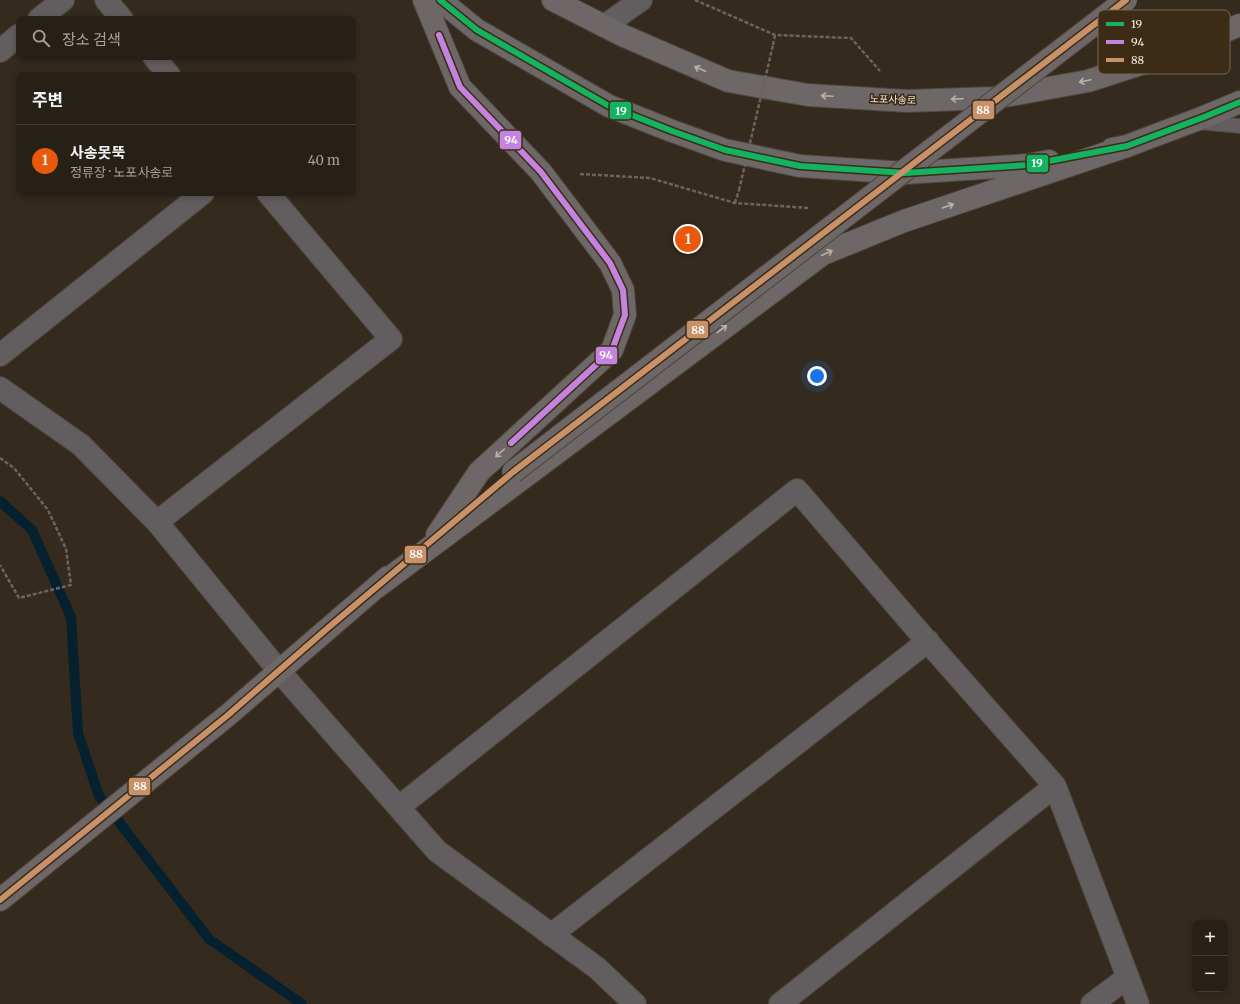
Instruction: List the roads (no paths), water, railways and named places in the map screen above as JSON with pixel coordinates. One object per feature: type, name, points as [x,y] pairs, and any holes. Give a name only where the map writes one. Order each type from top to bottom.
[{"type":"main road","points":[[424,0],[460,87],[542,172],[610,263],[623,290],[625,315],[612,350],[479,472],[434,538]]},
{"type":"main road","points":[[440,0],[477,30],[609,106],[725,150],[800,166],[905,173],[1028,165],[1127,146]]},
{"type":"main road","name":"노포사송로","points":[[553,0],[624,36],[728,81],[808,95],[907,101],[994,98],[1088,81],[1110,74]]},
{"type":"main road","points":[[1113,10],[1126,0]]},
{"type":"main road","points":[[0,900],[228,715],[513,472],[1098,22]]},
{"type":"main road","name":"노포사송로","points":[[1230,29],[1240,25]]},
{"type":"main road","points":[[377,587],[823,254],[904,221],[1127,146],[1192,122],[1240,102]]},
{"type":"street","points":[[43,16],[63,0]]},
{"type":"street","points":[[106,0],[119,16]]},
{"type":"street","points":[[604,26],[641,0]]},
{"type":"street","points":[[0,51],[16,38]]},
{"type":"street","points":[[156,60],[166,72]]},
{"type":"street","points":[[0,355],[199,196]]},
{"type":"street","points":[[157,522],[391,339],[271,196]]},
{"type":"street","points":[[0,388],[81,445],[157,522],[279,671],[437,851],[598,968],[635,1004]]},
{"type":"street","points":[[399,807],[797,490],[1055,786],[1138,1004]]},
{"type":"street","points":[[552,935],[928,640]]},
{"type":"street","points":[[780,1004],[1055,786]]},
{"type":"street","points":[[1092,1004],[1128,976]]},
{"type":"lane","points":[[1192,122],[1240,126]]},
{"type":"waterway","points":[[0,501],[32,530],[71,617],[78,733],[99,796],[209,939],[302,1004]]},
{"type":"place","name":"사송못뚝","points":[[688,239]]}]
